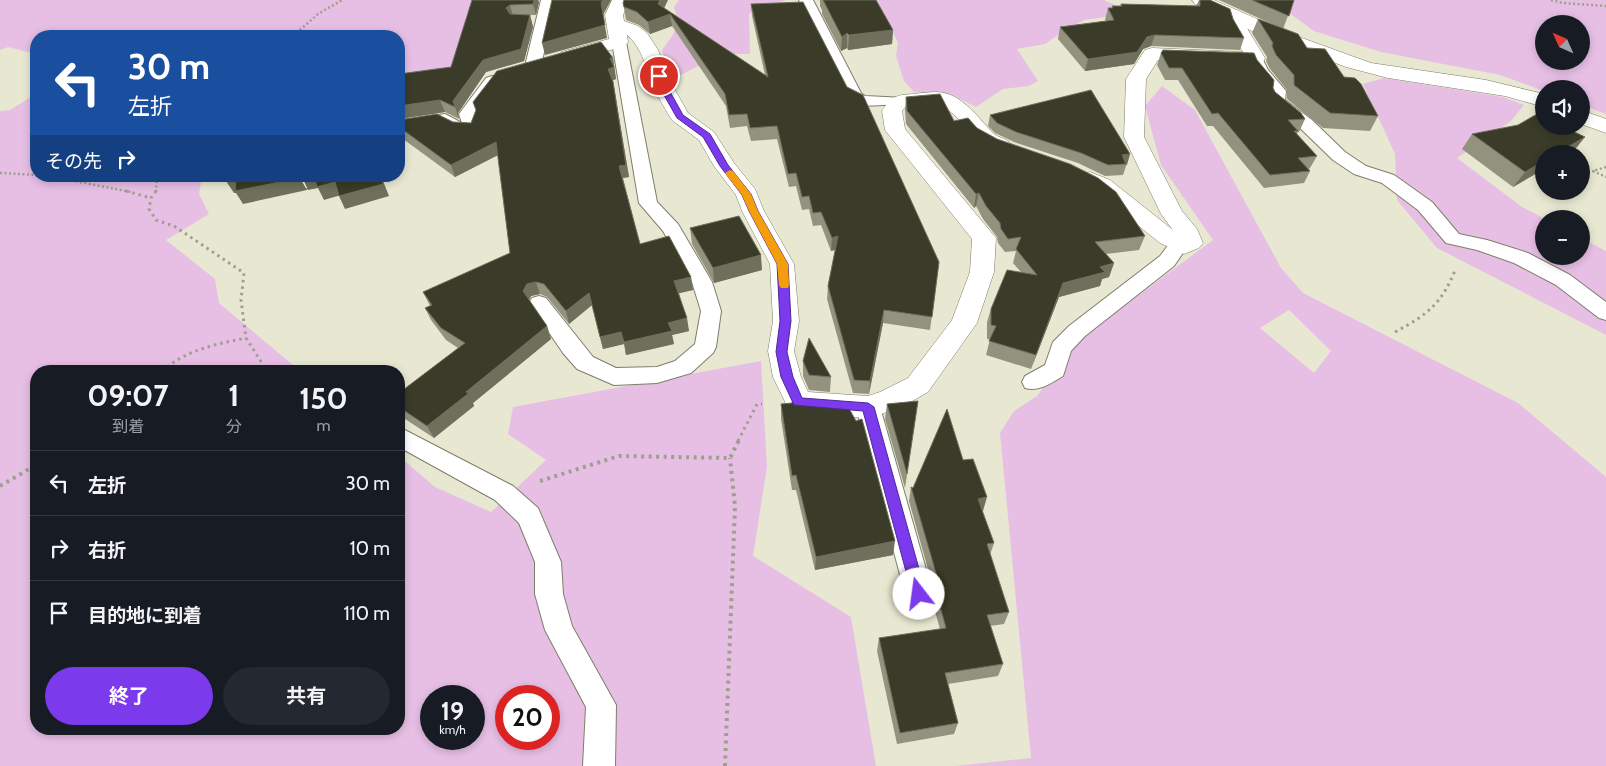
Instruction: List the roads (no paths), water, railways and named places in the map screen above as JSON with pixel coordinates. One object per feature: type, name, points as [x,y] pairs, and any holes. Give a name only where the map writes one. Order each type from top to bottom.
[{"type":"street","points":[[618,33],[614,15],[621,0]]},
{"type":"street","points":[[1201,0],[1236,20],[1366,68],[1481,85],[1508,90],[1535,98]]},
{"type":"street","points":[[1236,20],[1239,30],[1256,58]]},
{"type":"street","points":[[504,74],[533,66],[618,33],[632,30],[641,38],[650,50],[664,88],[680,117],[707,136],[724,166],[747,194],[753,211],[782,264],[786,321],[781,352],[787,377],[798,402],[868,407],[890,400],[918,385],[964,323],[982,272],[984,238],[895,130],[892,111],[900,101],[938,98],[952,104],[964,113],[987,139],[1022,153]]},
{"type":"street","points":[[1069,170],[1102,185],[1168,238],[1184,246],[1191,243],[1189,234],[1172,214],[1134,137],[1136,79],[1152,54],[1256,58]]},
{"type":"street","points":[[1590,120],[1606,127]]},
{"type":"lane","points":[[533,66],[548,0]]},
{"type":"lane","points":[[790,7],[808,3],[854,96],[862,101],[900,101]]},
{"type":"lane","points":[[526,21],[543,21]]},
{"type":"lane","points":[[539,303],[585,363],[614,378],[657,375],[683,367],[705,346],[711,311],[702,282],[671,228],[648,203],[618,33]]},
{"type":"lane","points":[[1256,58],[1260,71],[1278,91],[1277,101],[1306,124],[1339,156],[1360,170],[1388,179],[1425,206],[1453,239],[1480,244],[1521,258],[1564,280],[1606,313]]},
{"type":"lane","points":[[405,125],[445,119],[462,130],[469,129],[470,122],[467,114],[482,94],[504,74]]},
{"type":"lane","points":[[482,94],[487,99],[488,110]]},
{"type":"lane","points":[[1033,382],[1055,370],[1061,348],[1077,331],[1167,261],[1179,244]]},
{"type":"lane","points":[[868,407],[919,594]]},
{"type":"lane","points":[[405,439],[504,494],[528,516],[548,562],[549,594],[559,630],[602,705],[599,766]]}]
